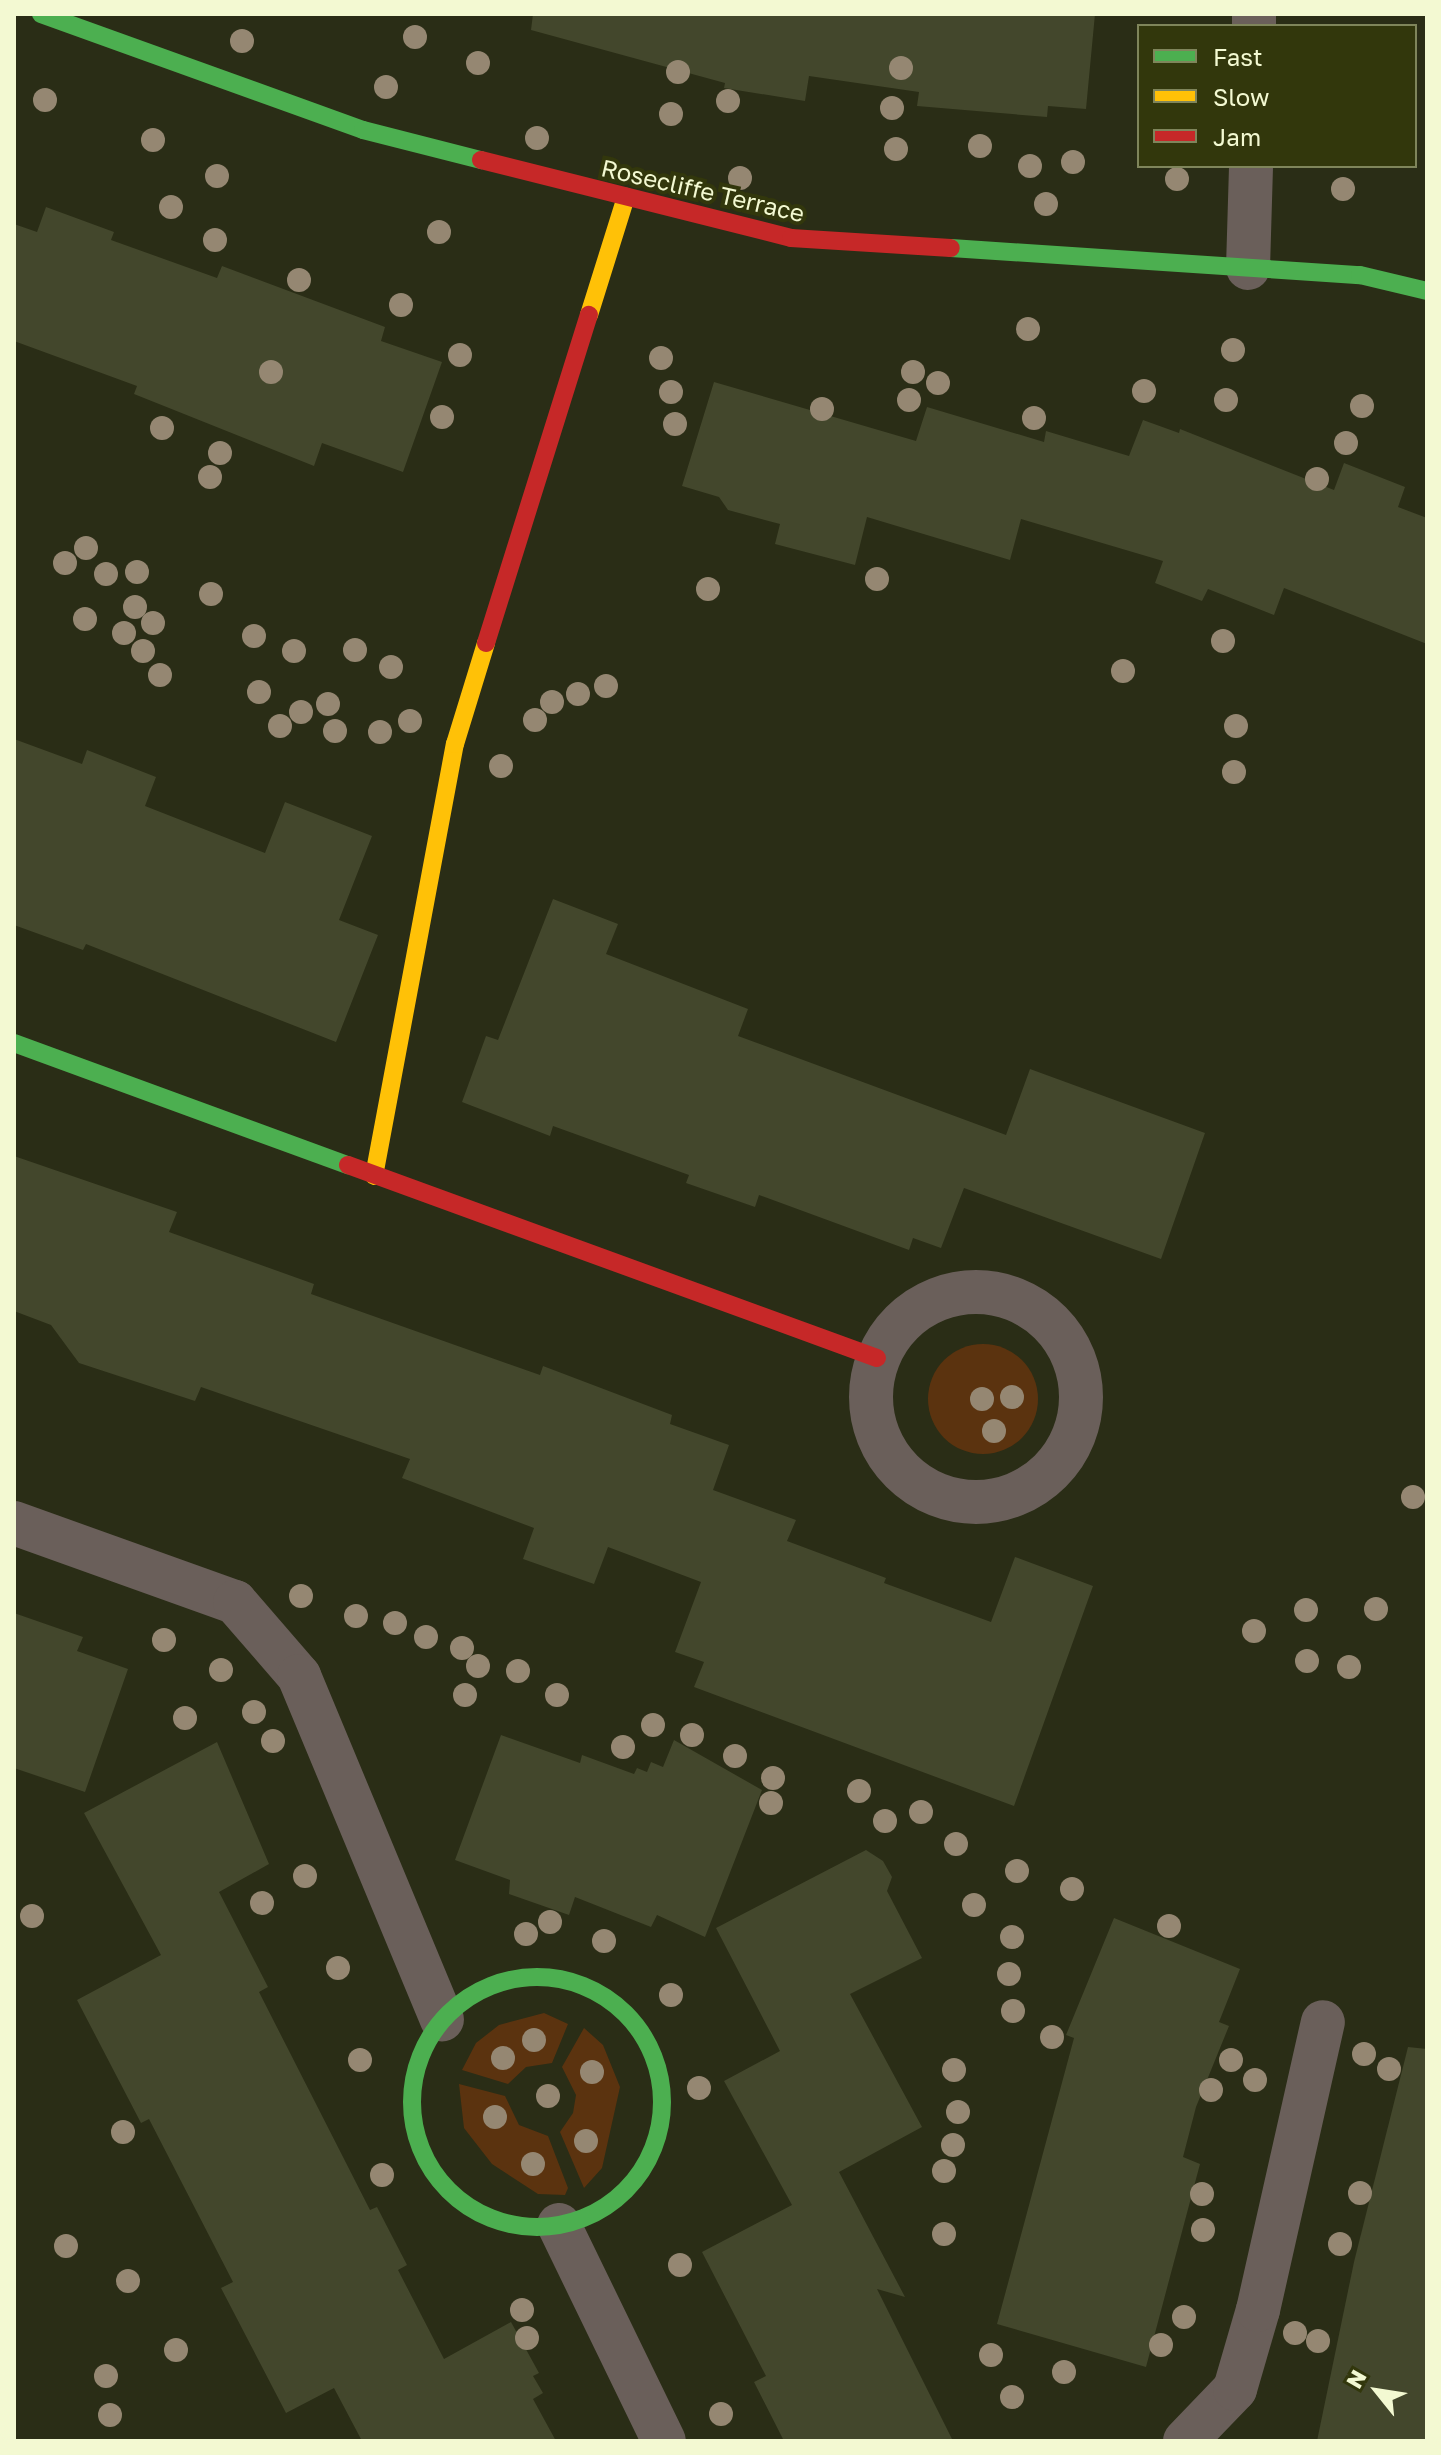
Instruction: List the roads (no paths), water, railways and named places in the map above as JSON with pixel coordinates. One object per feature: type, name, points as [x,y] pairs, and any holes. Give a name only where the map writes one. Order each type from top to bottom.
[{"type":"street","name":"Rosecliffe Terrace","points":[[63,18],[363,130],[791,238],[1360,275],[1427,291]]},
{"type":"street","points":[[1248,268],[1251,168]]},
{"type":"street","points":[[374,1176],[455,744],[626,197]]},
{"type":"street","points":[[14,1043],[877,1358]]},
{"type":"street","points":[[992,1292],[1025,1303],[1054,1325],[1073,1354],[1081,1389],[1078,1424],[1063,1457],[1030,1487],[1009,1498],[976,1503],[942,1498],[911,1481],[896,1465],[873,1426],[870,1391],[877,1358],[905,1320],[923,1305],[956,1293],[992,1292]]},
{"type":"street","points":[[14,1523],[235,1602],[290,1665],[299,1676],[442,2019]]},
{"type":"street","points":[[517,1977],[561,1978],[601,1993],[623,2012],[656,2059],[663,2102],[655,2145],[634,2182],[600,2211],[559,2225],[521,2227],[483,2215],[452,2194],[428,2165],[415,2128],[413,2090],[422,2052],[442,2019],[476,1992],[517,1977]]},
{"type":"street","points":[[1185,2441],[1235,2389],[1258,2310],[1323,2022]]},
{"type":"street","points":[[559,2225],[664,2441]]}]
